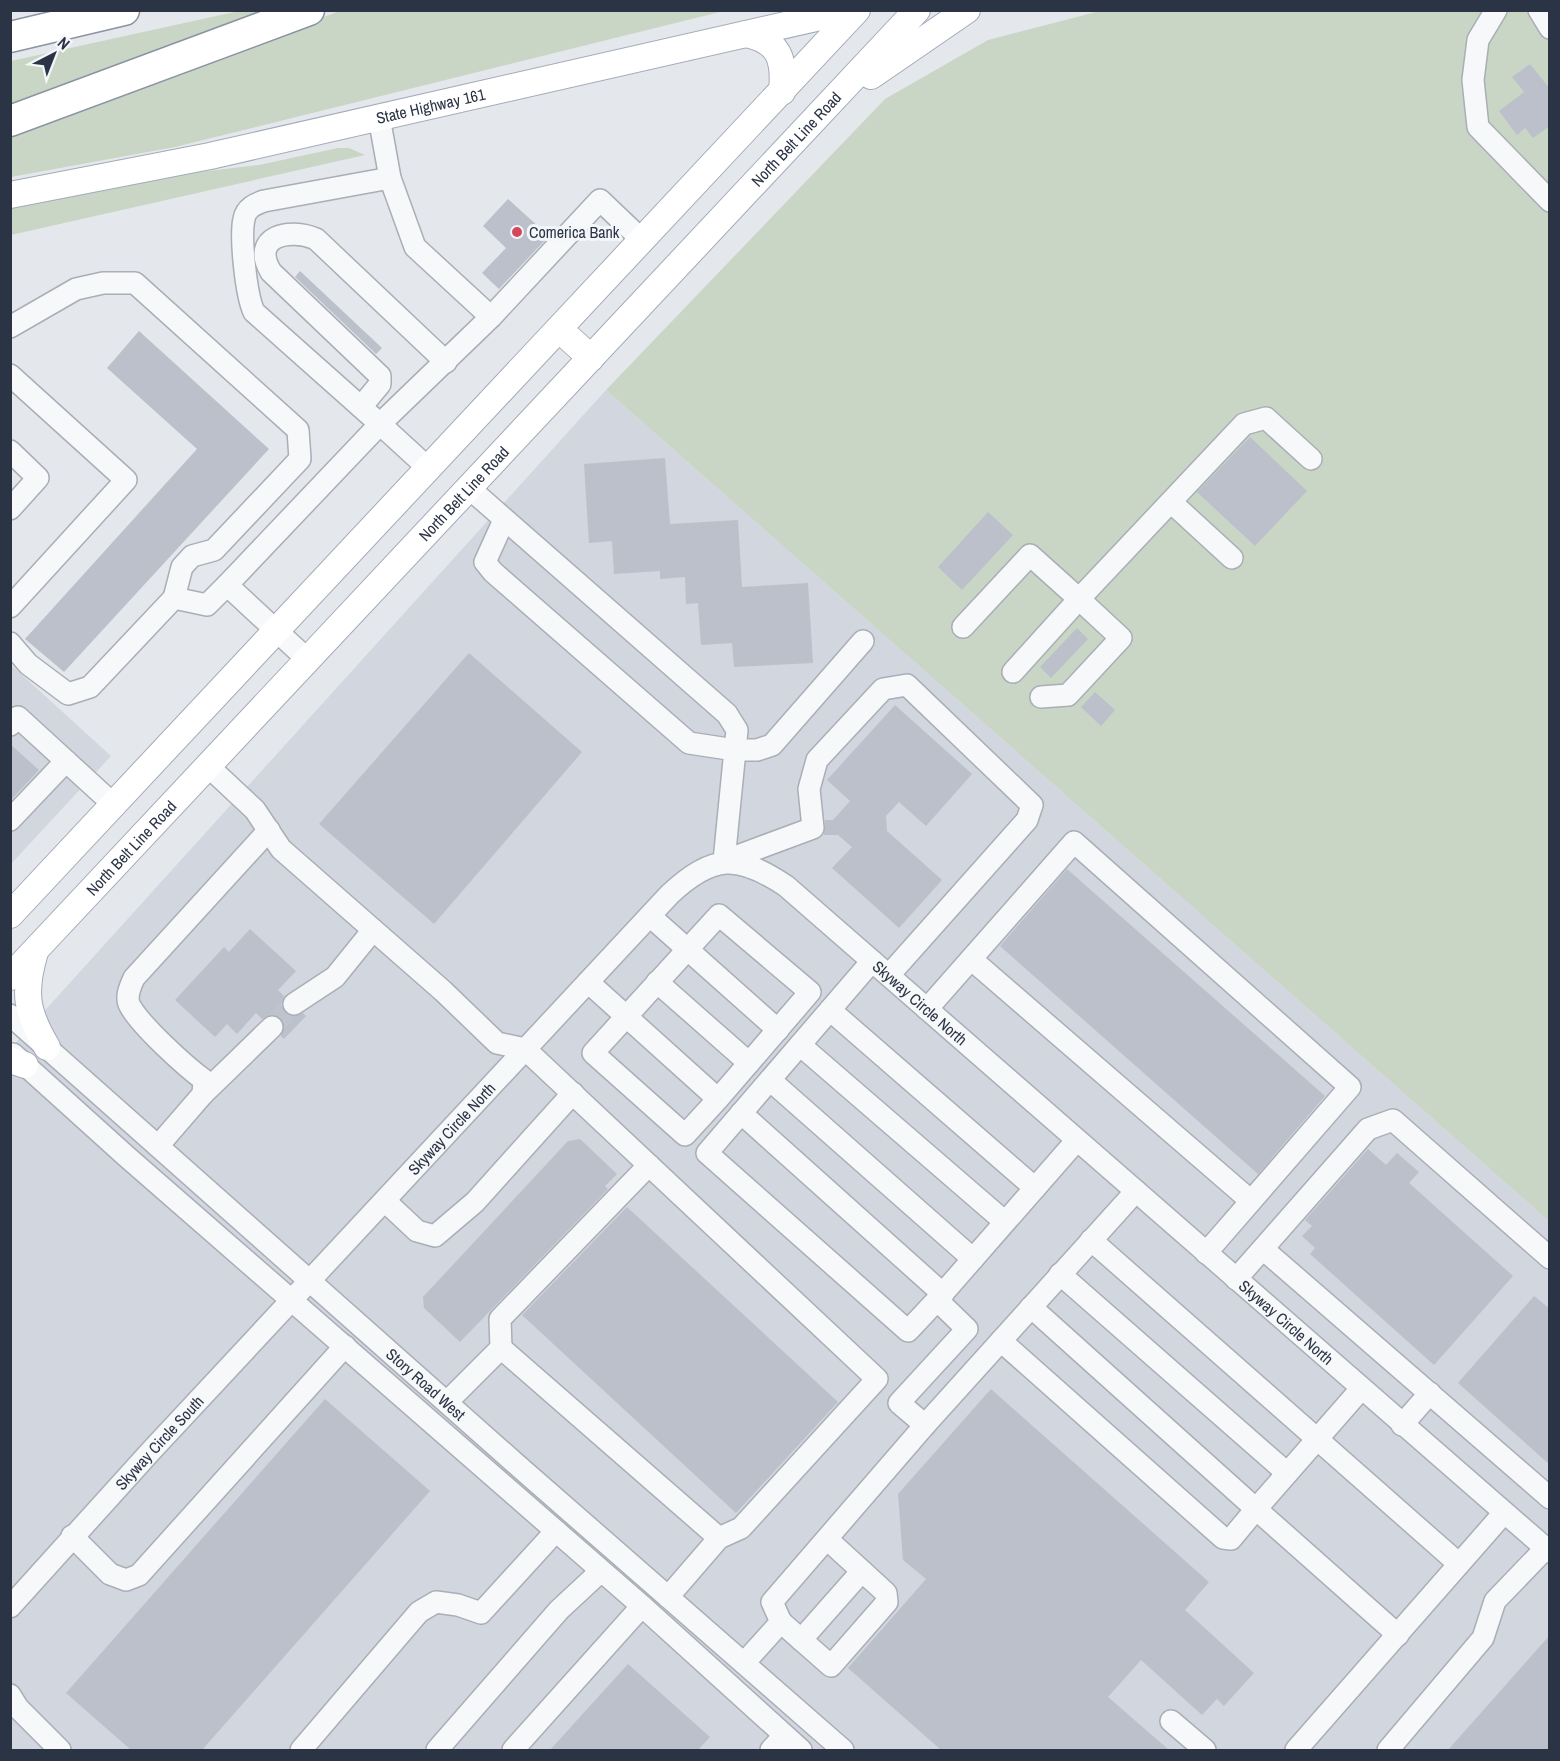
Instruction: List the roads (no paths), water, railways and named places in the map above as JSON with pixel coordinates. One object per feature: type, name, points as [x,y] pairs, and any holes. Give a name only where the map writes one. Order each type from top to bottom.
[{"type":"highway","points":[[10,37],[124,10]]},
{"type":"highway","points":[[10,121],[309,10]]},
{"type":"main road","points":[[754,32],[795,10]]},
{"type":"main road","name":"State Highway 161","points":[[10,195],[210,156],[851,10]]},
{"type":"main road","points":[[10,915],[857,10]]},
{"type":"main road","name":"North Belt Line Road","points":[[10,977],[917,10]]},
{"type":"main road","points":[[822,112],[924,37],[967,10]]},
{"type":"main road","points":[[754,32],[767,40],[779,54],[784,72],[782,92]]},
{"type":"main road","points":[[559,329],[591,358]]},
{"type":"main road","points":[[10,907],[33,890]]},
{"type":"main road","points":[[35,952],[27,985],[29,1011],[47,1047]]},
{"type":"street","points":[[1496,10],[1478,40],[1473,80],[1478,127],[1550,201]]},
{"type":"street","points":[[1539,10],[1550,28]]},
{"type":"street","points":[[379,117],[390,178],[415,247],[491,317]]},
{"type":"street","points":[[390,178],[254,205],[244,219],[247,297],[254,312],[428,468]]},
{"type":"street","points":[[174,598],[207,605],[380,424],[491,317],[600,200],[643,241]]},
{"type":"street","points":[[361,407],[380,384],[380,376],[271,272],[264,260],[266,244],[271,239],[295,234],[316,239],[446,362]]},
{"type":"street","points":[[247,297],[271,272]]},
{"type":"street","points":[[10,327],[76,289],[103,283],[135,283],[298,430],[300,459],[214,550],[192,556],[187,561],[182,567],[174,598],[90,687],[68,694],[28,664],[10,643]]},
{"type":"street","points":[[10,375],[126,480],[10,607]]},
{"type":"street","points":[[1013,672],[1244,424],[1266,418],[1311,459]]},
{"type":"street","points":[[10,451],[38,478],[10,509]]},
{"type":"street","points":[[469,488],[727,714],[737,730],[724,861],[813,828],[809,789],[817,760],[883,689],[907,685],[1032,805],[1027,820],[889,975]]},
{"type":"street","points":[[1171,501],[1232,558]]},
{"type":"street","points":[[504,520],[485,562],[493,572],[682,738],[706,747],[757,750],[772,745],[863,641]]},
{"type":"street","points":[[963,627],[1030,555],[1120,638],[1068,695],[1041,697]]},
{"type":"street","points":[[227,585],[308,660]]},
{"type":"street","points":[[13,718],[66,761],[113,804]]},
{"type":"street","points":[[10,820],[66,761]]},
{"type":"street","points":[[208,766],[255,810],[281,849],[497,1043],[525,1049],[877,1379],[741,1528],[719,1538],[668,1598]]},
{"type":"street","points":[[203,1094],[204,1080],[140,1018],[129,1004],[128,992],[134,978],[269,830]]},
{"type":"street","points":[[927,1009],[1074,842],[1350,1087],[1206,1253]]},
{"type":"street","name":"Skyway Circle North","points":[[311,1280],[688,877],[706,866],[724,861],[759,870],[786,886],[1503,1514],[1547,1550]]},
{"type":"street","points":[[719,915],[810,992],[685,1135],[593,1053],[657,982],[719,915]]},
{"type":"street","points":[[650,916],[778,1030]]},
{"type":"street","points":[[294,1004],[335,977],[373,930]]},
{"type":"street","points":[[971,959],[1251,1201]]},
{"type":"street","points":[[872,961],[707,1153],[908,1331],[1077,1140]]},
{"type":"street","points":[[588,982],[718,1099]]},
{"type":"street","points":[[657,982],[749,1063]]},
{"type":"street","points":[[830,1010],[1035,1188]]},
{"type":"street","name":"Story Road West","points":[[10,1015],[668,1598],[843,1750]]},
{"type":"street","points":[[158,1146],[203,1094],[272,1027]]},
{"type":"street","points":[[800,1045],[1005,1222]]},
{"type":"street","name":"Story Road West","points":[[15,1059],[642,1606],[777,1743],[801,1750]]},
{"type":"street","points":[[770,1080],[974,1259]]},
{"type":"street","points":[[385,1201],[417,1231],[435,1236],[475,1202],[573,1093]]},
{"type":"street","points":[[741,1113],[940,1297],[968,1329],[899,1403],[925,1425]]},
{"type":"street","points":[[1236,1279],[1368,1129],[1393,1120],[1550,1258]]},
{"type":"street","points":[[649,1165],[500,1319],[501,1348],[719,1538]]},
{"type":"street","points":[[827,1539],[886,1593],[887,1602],[831,1666],[781,1622],[772,1602],[925,1425],[1136,1191]]},
{"type":"street","points":[[1091,1240],[1459,1564]]},
{"type":"street","points":[[1263,1249],[1550,1498]]},
{"type":"street","points":[[1060,1274],[1287,1473]]},
{"type":"street","name":"Skyway Circle South","points":[[10,1607],[72,1536],[311,1280]]},
{"type":"street","points":[[1031,1307],[1398,1635]]},
{"type":"street","points":[[1000,1341],[1223,1538],[1230,1539],[1361,1389]]},
{"type":"street","points":[[72,1536],[110,1574],[126,1580],[139,1575],[345,1346]]},
{"type":"street","points":[[447,1402],[501,1348]]},
{"type":"street","points":[[1402,1425],[1430,1393]]},
{"type":"street","points":[[1296,1750],[1503,1514]]},
{"type":"street","points":[[302,1750],[419,1612],[436,1602],[458,1605],[481,1613],[556,1531]]},
{"type":"street","points":[[1388,1750],[1483,1638],[1495,1601],[1547,1550]]},
{"type":"street","points":[[437,1750],[559,1610],[601,1571]]},
{"type":"street","points":[[801,1640],[862,1571]]},
{"type":"street","points":[[513,1750],[642,1606]]},
{"type":"street","points":[[744,1663],[781,1622]]},
{"type":"street","points":[[10,1695],[18,1708],[60,1750]]},
{"type":"street","points":[[1171,1721],[1205,1750]]},
{"type":"tunnel","points":[[272,1027],[294,1004]]},
{"type":"place","name":"Comerica Bank","points":[[517,232]]}]
